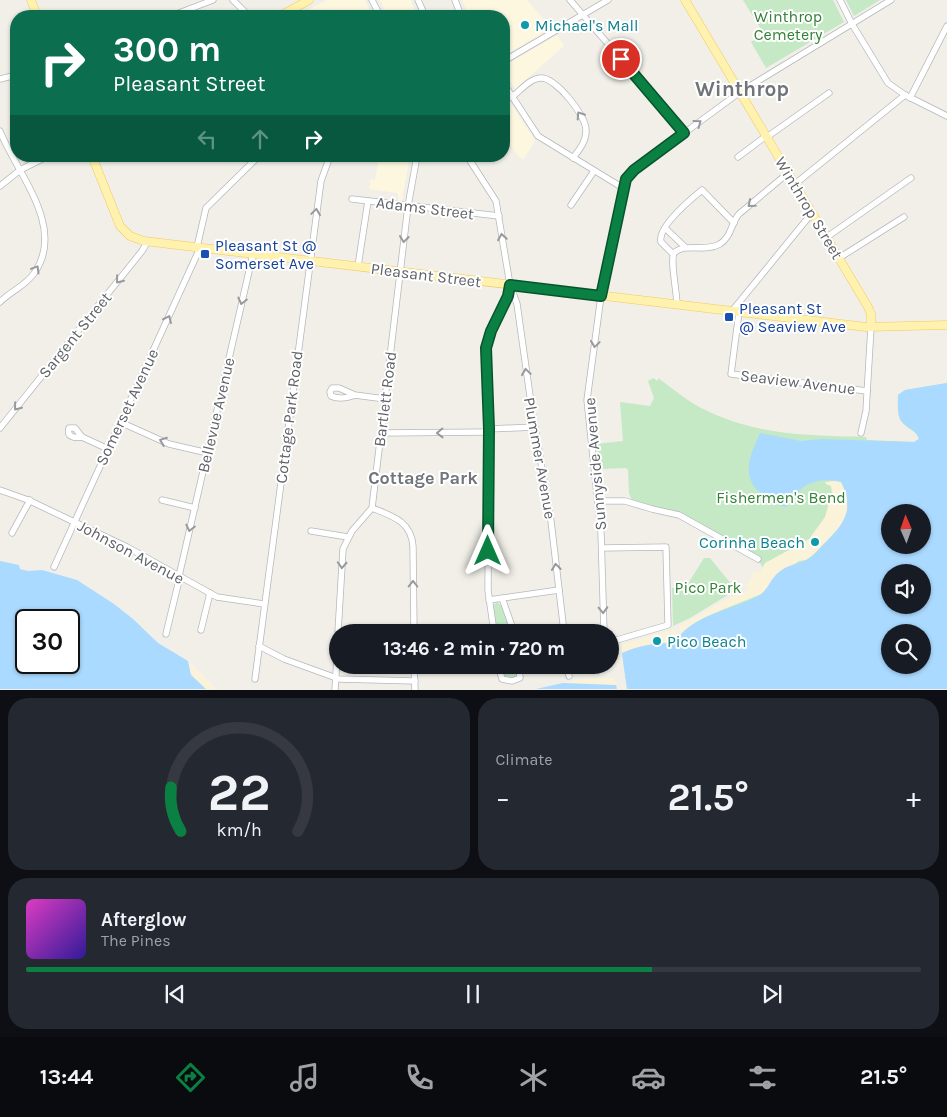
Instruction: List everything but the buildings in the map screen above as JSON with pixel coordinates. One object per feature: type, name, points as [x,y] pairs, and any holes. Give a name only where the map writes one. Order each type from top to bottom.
[{"type":"main road","points":[[291,10],[309,0]]},
{"type":"main road","name":"Winthrop Street","points":[[685,0],[870,311],[871,328]]},
{"type":"main road","name":"Pleasant Street","points":[[94,162],[120,226],[134,238],[148,241],[871,328],[947,325]]},
{"type":"street","points":[[187,10],[213,0]]},
{"type":"street","points":[[233,0],[243,10]]},
{"type":"street","points":[[570,0],[684,133]]},
{"type":"street","points":[[510,58],[608,0]]},
{"type":"street","points":[[840,0],[884,77],[895,89],[947,116]]},
{"type":"street","points":[[510,94],[537,134],[623,188],[630,173],[740,92],[891,0]]},
{"type":"street","points":[[795,184],[908,96],[947,26]]},
{"type":"street","points":[[512,97],[538,78],[548,79],[557,86],[580,113],[586,124],[585,139],[573,158]]},
{"type":"street","points":[[738,157],[829,93]]},
{"type":"street","points":[[0,131],[10,150]]},
{"type":"street","points":[[0,302],[34,273],[40,263],[43,251],[44,235],[36,199],[16,162]]},
{"type":"street","points":[[0,186],[20,170],[36,162]]},
{"type":"street","name":"Somerset Avenue","points":[[54,567],[199,247],[207,207],[253,162]]},
{"type":"street","name":"Cottage Park Road","points":[[254,679],[309,261],[321,181],[328,162]]},
{"type":"street","name":"Bartlett Road","points":[[372,508],[408,206],[416,162]]},
{"type":"street","name":"Plummer Avenue","points":[[471,162],[496,201],[510,285],[517,304],[551,522],[563,624]]},
{"type":"street","points":[[571,205],[594,171]]},
{"type":"street","points":[[672,254],[685,247],[708,248],[719,244],[729,235],[739,214],[788,173]]},
{"type":"street","points":[[827,238],[911,178]]},
{"type":"street","name":"Sunnyside Avenue","points":[[604,624],[602,548],[587,403],[601,296],[623,188]]},
{"type":"street","points":[[677,305],[672,254],[660,240],[665,228],[682,208],[702,190],[734,223]]},
{"type":"street","name":"Adams Street","points":[[352,199],[499,216]]},
{"type":"street","points":[[358,266],[368,201]]},
{"type":"street","points":[[735,312],[812,213]]},
{"type":"street","points":[[839,258],[904,217]]},
{"type":"street","points":[[665,228],[685,247]]},
{"type":"street","name":"Sargent Street","points":[[0,428],[136,259],[148,241]]},
{"type":"street","name":"Bellevue Avenue","points":[[166,634],[253,254]]},
{"type":"street","points":[[493,624],[489,600],[489,430],[486,348],[491,331],[508,296],[510,285]]},
{"type":"street","name":"Seaview Avenue","points":[[735,312],[732,374],[867,391]]},
{"type":"street","name":"Winthrop Street","points":[[861,433],[866,413],[871,328]]},
{"type":"street","points":[[355,395],[385,399]]},
{"type":"street","points":[[120,422],[165,443],[208,453]]},
{"type":"street","points":[[381,433],[535,427]]},
{"type":"street","points":[[82,437],[108,449]]},
{"type":"street","name":"Johnson Avenue","points":[[0,490],[30,500],[133,550],[221,598],[264,604]]},
{"type":"street","points":[[12,533],[30,500]]},
{"type":"street","points":[[162,500],[195,508]]},
{"type":"street","points":[[598,501],[625,501],[679,515],[758,559]]},
{"type":"street","points":[[338,624],[342,556],[348,537],[372,508],[399,519],[407,527],[411,536],[413,546],[414,624]]},
{"type":"street","points":[[311,531],[348,537]]},
{"type":"street","points":[[602,548],[666,547],[668,625],[619,639]]},
{"type":"street","points":[[489,600],[559,590]]},
{"type":"street","points":[[201,630],[210,593]]},
{"type":"street","points":[[502,598],[511,624]]},
{"type":"street","points":[[259,646],[284,659],[343,679],[414,681]]},
{"type":"street","points":[[334,690],[335,674]]},
{"type":"street","points":[[414,674],[415,690]]},
{"type":"street","points":[[501,674],[502,679],[512,682],[520,678],[520,674]]},
{"type":"shaded area","points":[[327,0],[365,0],[369,10],[307,10]]},
{"type":"shaded area","points":[[380,0],[411,0],[414,10],[384,10]]},
{"type":"shaded area","name":"Michael's Mall","points":[[462,0],[527,0],[551,28],[510,52],[510,10],[466,10]]},
{"type":"shaded area","points":[[557,35],[564,46],[515,89],[510,81],[510,62]]},
{"type":"shaded area","points":[[510,101],[535,141],[523,160],[510,144]]},
{"type":"shaded area","points":[[378,162],[409,162],[402,200],[398,200],[398,193],[369,189],[371,179],[375,180]]},
{"type":"green space","name":"Winthrop Cemetery","points":[[743,0],[833,0],[844,22],[766,68],[751,42],[764,34]]},
{"type":"green space","name":"Winthrop Cemetery","points":[[846,0],[880,0],[854,16]]},
{"type":"green space","name":"Fishermen's Bend","points":[[653,378],[658,381],[658,378],[699,407],[720,417],[761,429],[822,436],[866,437],[867,440],[914,442],[919,439],[913,431],[904,425],[899,416],[898,395],[905,390],[947,383],[947,471],[899,504],[881,504],[881,516],[627,689],[622,653],[678,643],[682,645],[681,634],[771,580],[760,563],[704,527],[632,501],[629,493],[628,470],[626,468],[599,469],[596,444],[623,441],[620,402],[650,406],[654,398],[648,381]]},
{"type":"green space","name":"Pico Park","points":[[704,558],[710,558],[736,590],[673,626],[672,588],[686,587]]},
{"type":"green space","points":[[497,602],[503,607],[508,624],[496,624],[493,606]]},
{"type":"green space","points":[[503,675],[518,675],[515,678],[507,678]]},
{"type":"sand","name":"Corinha Beach","points":[[825,482],[841,482],[847,494],[847,512],[841,526],[813,555],[806,560],[799,561],[772,580],[764,593],[709,615],[681,634],[679,626],[738,593],[741,595],[749,588],[747,585],[754,572],[760,572],[765,563],[809,539],[825,517],[832,492],[831,486]]},
{"type":"sand","name":"Pico Beach","points":[[675,629],[678,643],[649,645],[622,653],[621,645]]},
{"type":"sand","points":[[188,661],[216,689],[206,689],[196,680],[191,674]]},
{"type":"sand","points":[[614,678],[616,685],[563,683],[581,679]]},
{"type":"water","points":[[947,383],[947,689],[627,689],[622,653],[636,648],[663,643],[678,643],[682,645],[681,634],[689,627],[707,616],[760,595],[782,570],[813,555],[841,524],[847,509],[847,501],[841,482],[813,482],[800,490],[786,507],[778,505],[755,488],[749,473],[749,466],[760,433],[801,441],[822,439],[914,442],[919,439],[918,436],[904,425],[900,419],[898,395],[905,390]]},
{"type":"water","points":[[0,561],[19,565],[20,569],[28,571],[42,570],[77,580],[114,604],[158,643],[188,661],[191,675],[206,689],[0,689]]},
{"type":"water","points":[[563,683],[616,685],[617,689],[536,689]]},
{"type":"place","name":"Michael's Mall","points":[[525,25]]},
{"type":"place","name":"Pleasant St @ Somerset Ave","points":[[205,254]]},
{"type":"place","name":"Pleasant St @ Seaview Ave","points":[[729,317]]},
{"type":"place","name":"Corinha Beach","points":[[815,542]]},
{"type":"place","name":"Pico Beach","points":[[657,641]]},
{"type":"district","name":"Winthrop","points":[[742,89]]},
{"type":"district","name":"Cottage Park","points":[[423,478]]},
{"type":"route","points":[[488,551],[489,429],[486,348],[491,331],[508,296],[510,285],[601,296],[626,179],[634,170],[684,133],[621,59]]}]
